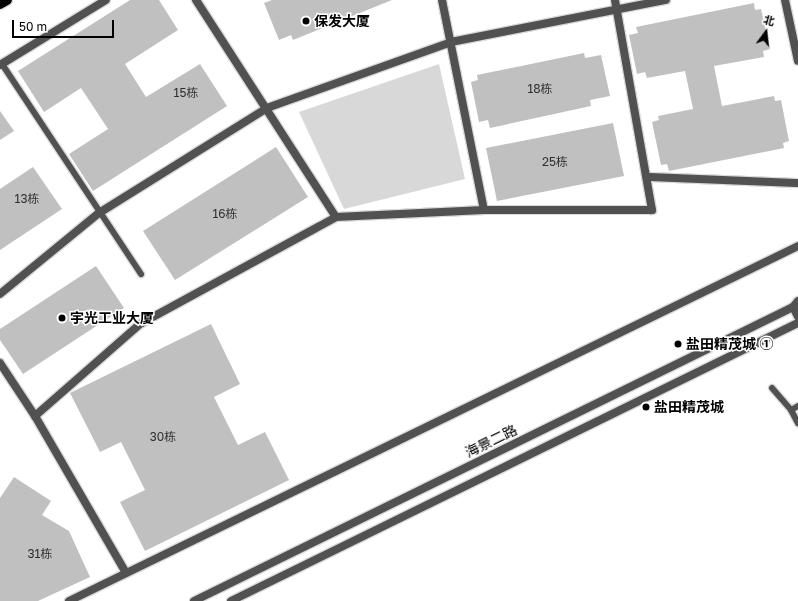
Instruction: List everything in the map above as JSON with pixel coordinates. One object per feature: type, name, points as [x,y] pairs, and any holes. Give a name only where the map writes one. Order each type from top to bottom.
[{"type":"main road","points":[[0,4],[7,0]]},
{"type":"street","points":[[1,65],[106,0]]},
{"type":"street","points":[[196,0],[267,108],[336,218]]},
{"type":"street","points":[[442,0],[484,210]]},
{"type":"street","points":[[34,416],[140,324],[336,218],[484,210],[652,210],[648,177],[615,0]]},
{"type":"street","points":[[0,294],[99,213],[267,108],[451,42],[666,0]]},
{"type":"street","points":[[786,0],[798,61]]},
{"type":"street","points":[[648,177],[798,183]]},
{"type":"street","points":[[69,601],[798,246]]},
{"type":"street","points":[[796,304],[798,317]]},
{"type":"street","name":"海景二路","points":[[194,601],[796,304]]},
{"type":"street","name":"海景二路","points":[[231,601],[798,323]]},
{"type":"street","points":[[0,363],[34,416],[126,573]]},
{"type":"lane","points":[[1,65],[141,274]]},
{"type":"lane","points":[[772,388],[791,410],[798,423]]},
{"type":"lane","points":[[791,410],[798,406]]},
{"type":"shaded area","points":[[439,64],[465,179],[344,209],[299,112]]},
{"type":"building","points":[[130,0],[159,0],[178,30],[125,64],[146,97],[200,64],[227,106],[93,191],[69,154],[108,129],[81,88],[44,112],[18,71]]},
{"type":"building","name":"保发大厦","points":[[272,0],[392,0],[293,40],[291,35],[279,40],[264,3]]},
{"type":"building","points":[[754,3],[755,10],[761,9],[770,49],[763,51],[764,57],[714,66],[722,106],[774,96],[775,101],[781,100],[789,141],[783,143],[784,148],[669,171],[667,164],[661,165],[652,122],[659,120],[658,116],[693,109],[685,71],[647,78],[645,72],[637,74],[629,35],[638,33],[636,27]]},
{"type":"building","points":[[584,53],[585,58],[601,55],[610,96],[590,100],[591,106],[490,128],[488,120],[479,122],[471,82],[478,80],[477,75]]},
{"type":"building","points":[[0,111],[14,131],[0,140]]},
{"type":"building","points":[[613,123],[624,176],[497,201],[486,148]]},
{"type":"building","points":[[276,147],[308,197],[175,280],[143,231]]},
{"type":"building","points":[[33,167],[62,209],[0,250],[0,189]]},
{"type":"building","name":"宇光工业大厦","points":[[96,266],[124,308],[23,374],[0,340],[0,329]]},
{"type":"building","points":[[211,324],[240,384],[214,397],[238,445],[265,432],[289,480],[145,551],[120,502],[145,490],[121,442],[100,452],[70,393]]},
{"type":"building","points":[[14,477],[51,501],[42,515],[69,531],[90,577],[38,601],[0,601],[0,498]]},
{"type":"place","name":"保发大厦","points":[[306,21]]},
{"type":"place","name":"宇光工业大厦","points":[[62,318]]},
{"type":"place","name":"盐田精茂城 ①","points":[[678,344]]},
{"type":"place","name":"盐田精茂城","points":[[646,407]]}]
